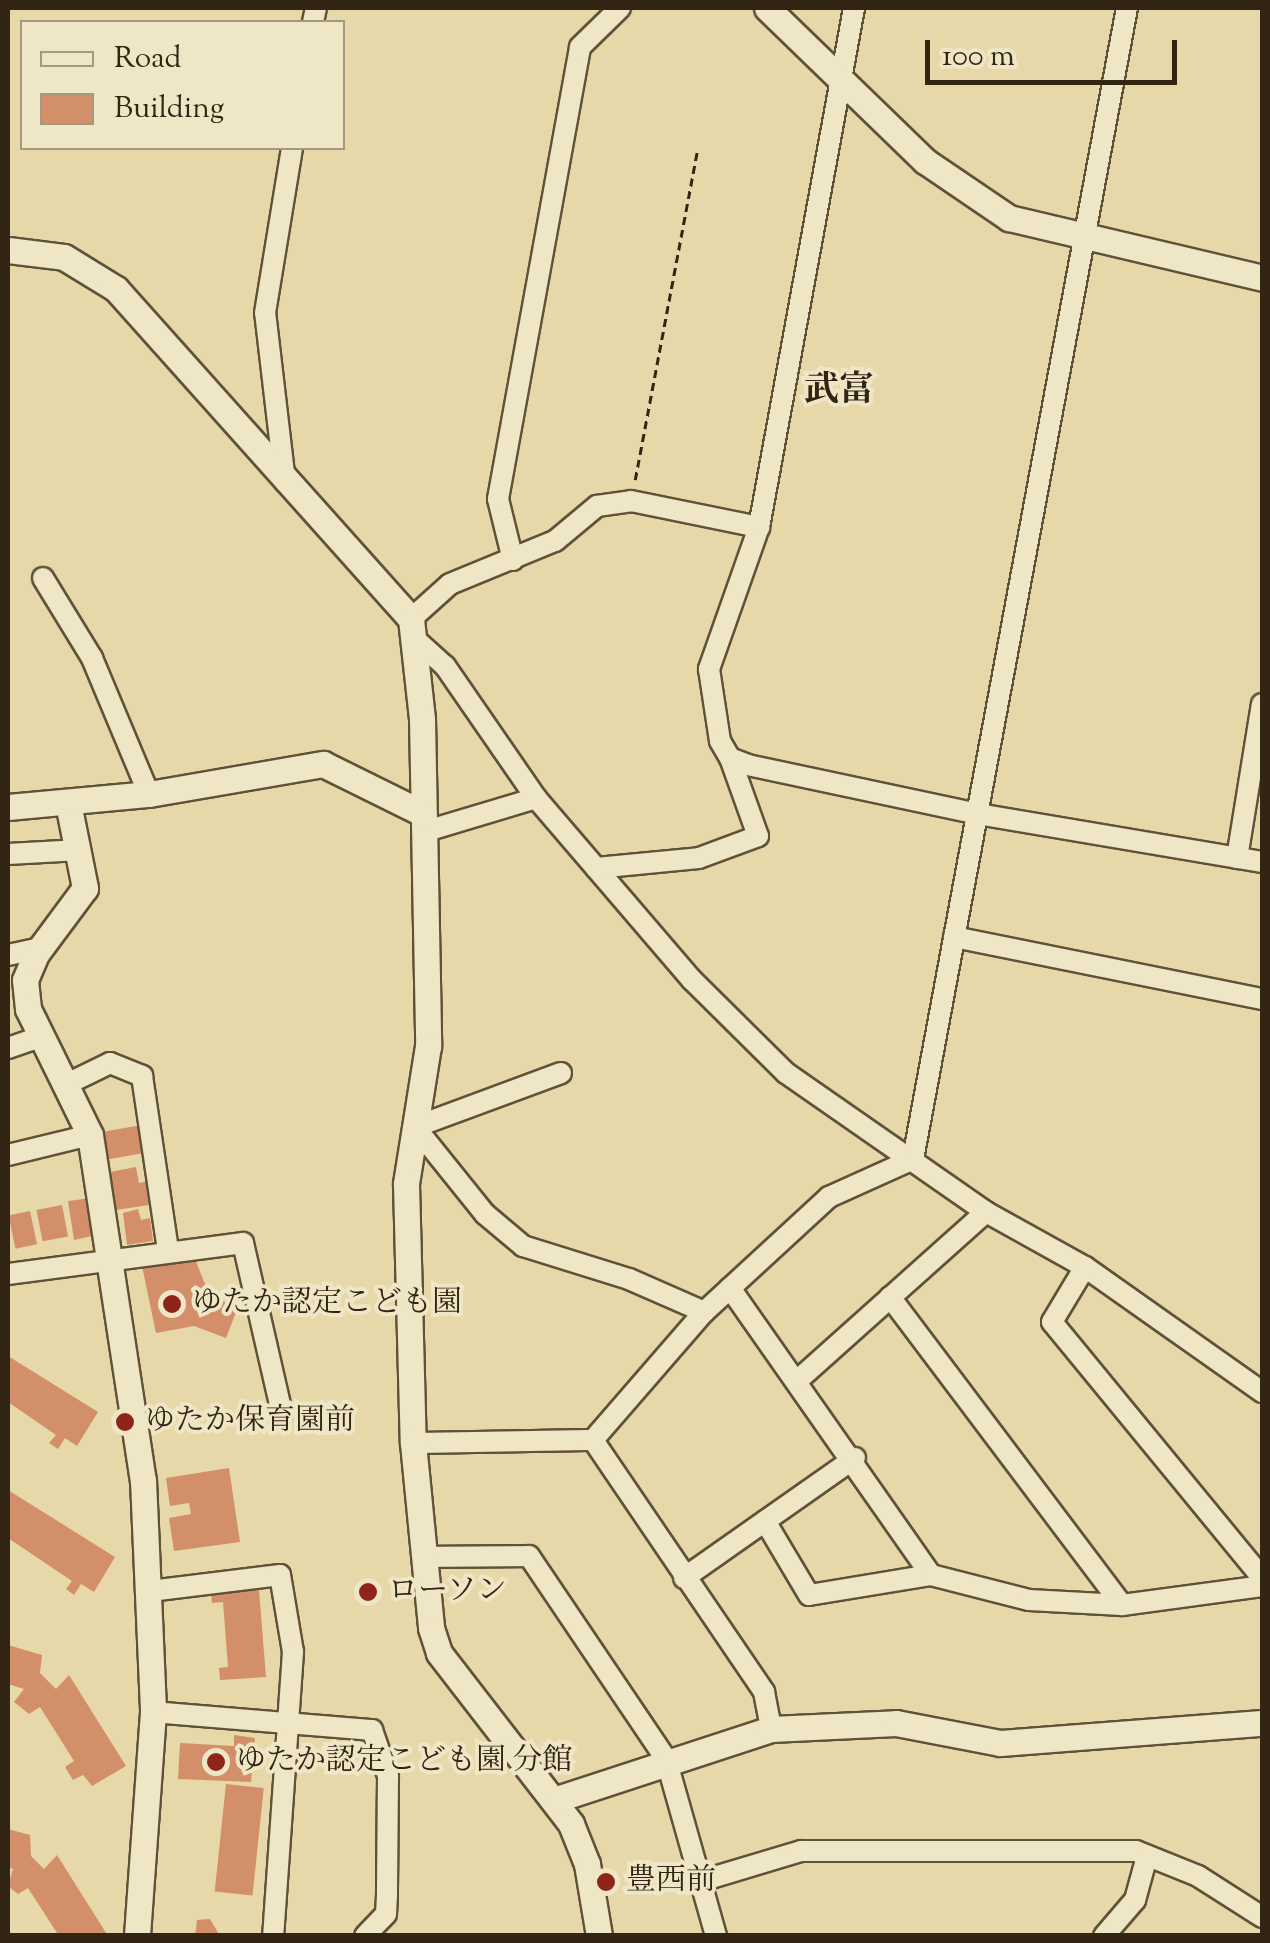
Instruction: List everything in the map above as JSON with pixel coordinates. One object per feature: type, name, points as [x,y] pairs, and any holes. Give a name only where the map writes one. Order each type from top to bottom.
[{"type":"street","points":[[513,560],[498,499],[580,47],[620,8]]},
{"type":"street","points":[[767,8],[959,189],[1009,218],[1082,240],[1262,278]]},
{"type":"street","points":[[596,868],[699,858],[758,836],[709,696],[709,669],[759,527],[854,8]]},
{"type":"street","points":[[913,1159],[1127,8]]},
{"type":"street","points":[[285,485],[265,313],[292,150]]},
{"type":"street","points":[[8,250],[64,257],[116,289],[445,666],[536,798],[692,980],[786,1073],[986,1212],[1085,1267],[1262,1392]]},
{"type":"street","points":[[598,1936],[587,1864],[554,1800],[439,1653],[424,1557],[414,1443],[406,1184],[428,1046],[414,630],[450,584],[555,541],[598,506],[631,501],[759,527]]},
{"type":"street","points":[[43,578],[92,658],[149,794]]},
{"type":"street","points":[[1236,858],[1262,704]]},
{"type":"street","points":[[730,758],[978,814],[1262,862]]},
{"type":"street","points":[[8,807],[149,794],[323,764],[422,822],[536,798]]},
{"type":"street","points":[[68,802],[85,888],[40,948],[25,980],[28,1009],[90,1135],[143,1480],[154,1712],[136,1936]]},
{"type":"street","points":[[8,854],[80,850]]},
{"type":"street","points":[[954,937],[1262,999]]},
{"type":"street","points":[[8,955],[40,948]]},
{"type":"street","points":[[8,1048],[42,1036]]},
{"type":"street","points":[[67,1084],[110,1063],[142,1076],[168,1249]]},
{"type":"street","points":[[415,1127],[561,1073]]},
{"type":"street","points":[[415,1127],[486,1214],[523,1246],[629,1280],[704,1312]]},
{"type":"street","points":[[8,1155],[90,1135]]},
{"type":"street","points":[[414,1443],[593,1440],[704,1312],[829,1198],[913,1159]]},
{"type":"street","points":[[798,1380],[986,1212]]},
{"type":"street","points":[[8,1274],[168,1249],[243,1243],[282,1413]]},
{"type":"street","points":[[1085,1267],[1052,1322],[1262,1578]]},
{"type":"street","points":[[730,1288],[856,1458],[930,1574]]},
{"type":"street","points":[[890,1297],[1122,1605]]},
{"type":"street","points":[[593,1440],[764,1692],[771,1729]]},
{"type":"street","points":[[684,1578],[856,1458]]},
{"type":"street","points":[[765,1522],[809,1596],[930,1574],[1028,1600],[1122,1605],[1262,1586]]},
{"type":"street","points":[[424,1557],[529,1556],[666,1760],[716,1936]]},
{"type":"street","points":[[150,1591],[280,1575],[294,1652],[272,1936]]},
{"type":"street","points":[[154,1712],[372,1730],[388,1776],[387,1894],[386,1914],[366,1936]]},
{"type":"street","points":[[554,1800],[666,1760],[771,1729],[896,1723],[1000,1743],[1262,1723]]},
{"type":"street","points":[[701,1882],[801,1851],[1117,1850],[1147,1856],[1198,1876],[1262,1917]]},
{"type":"street","points":[[1104,1936],[1136,1900],[1147,1856]]},
{"type":"path","points":[[631,501],[697,152]]},
{"type":"building","points":[[142,1125],[147,1153],[106,1160],[101,1132]]},
{"type":"building","points":[[136,1167],[139,1183],[151,1181],[155,1204],[116,1210],[110,1172]]},
{"type":"building","points":[[91,1198],[101,1234],[74,1240],[68,1201]]},
{"type":"building","points":[[62,1205],[68,1236],[43,1241],[36,1210]]},
{"type":"building","points":[[138,1209],[141,1220],[150,1218],[153,1241],[127,1245],[123,1213]]},
{"type":"building","points":[[30,1211],[37,1244],[16,1249],[8,1216]]},
{"type":"building","points":[[194,1257],[210,1296],[238,1307],[226,1338],[194,1326],[156,1333],[142,1266]]},
{"type":"building","points":[[8,1356],[98,1412],[77,1446],[65,1438],[58,1449],[49,1443],[56,1435],[8,1402]]},
{"type":"building","points":[[229,1468],[240,1542],[174,1551],[169,1518],[191,1514],[189,1503],[170,1506],[166,1478]]},
{"type":"building","points":[[8,1490],[115,1557],[94,1592],[81,1584],[74,1595],[66,1589],[72,1581],[8,1538]]},
{"type":"building","points":[[259,1590],[266,1677],[220,1680],[219,1668],[228,1667],[223,1602],[212,1603],[211,1593]]},
{"type":"building","points":[[8,1645],[42,1655],[40,1673],[56,1689],[69,1675],[126,1766],[92,1786],[83,1775],[73,1780],[65,1767],[74,1761],[40,1707],[29,1714],[14,1702],[24,1689],[8,1684]]},
{"type":"building","name":"ゆたか認定こども園 分館","points":[[234,1735],[255,1738],[251,1782],[178,1779],[180,1743],[234,1746]]},
{"type":"building","points":[[226,1784],[264,1788],[253,1895],[215,1891]]},
{"type":"building","points":[[8,1829],[30,1835],[31,1856],[44,1869],[57,1855],[108,1936],[59,1936],[28,1888],[18,1894],[8,1886],[13,1869],[8,1867]]},
{"type":"building","points":[[210,1919],[220,1936],[195,1936],[197,1920]]},
{"type":"place","name":"ゆたか認定こども園","points":[[172,1304]]},
{"type":"place","name":"ゆたか保育園前","points":[[125,1422]]},
{"type":"place","name":"ローソン","points":[[368,1592]]},
{"type":"place","name":"ゆたか認定こども園 分館","points":[[216,1762]]},
{"type":"place","name":"豊西前","points":[[606,1882]]},
{"type":"district","name":"武富","points":[[839,392]]}]
